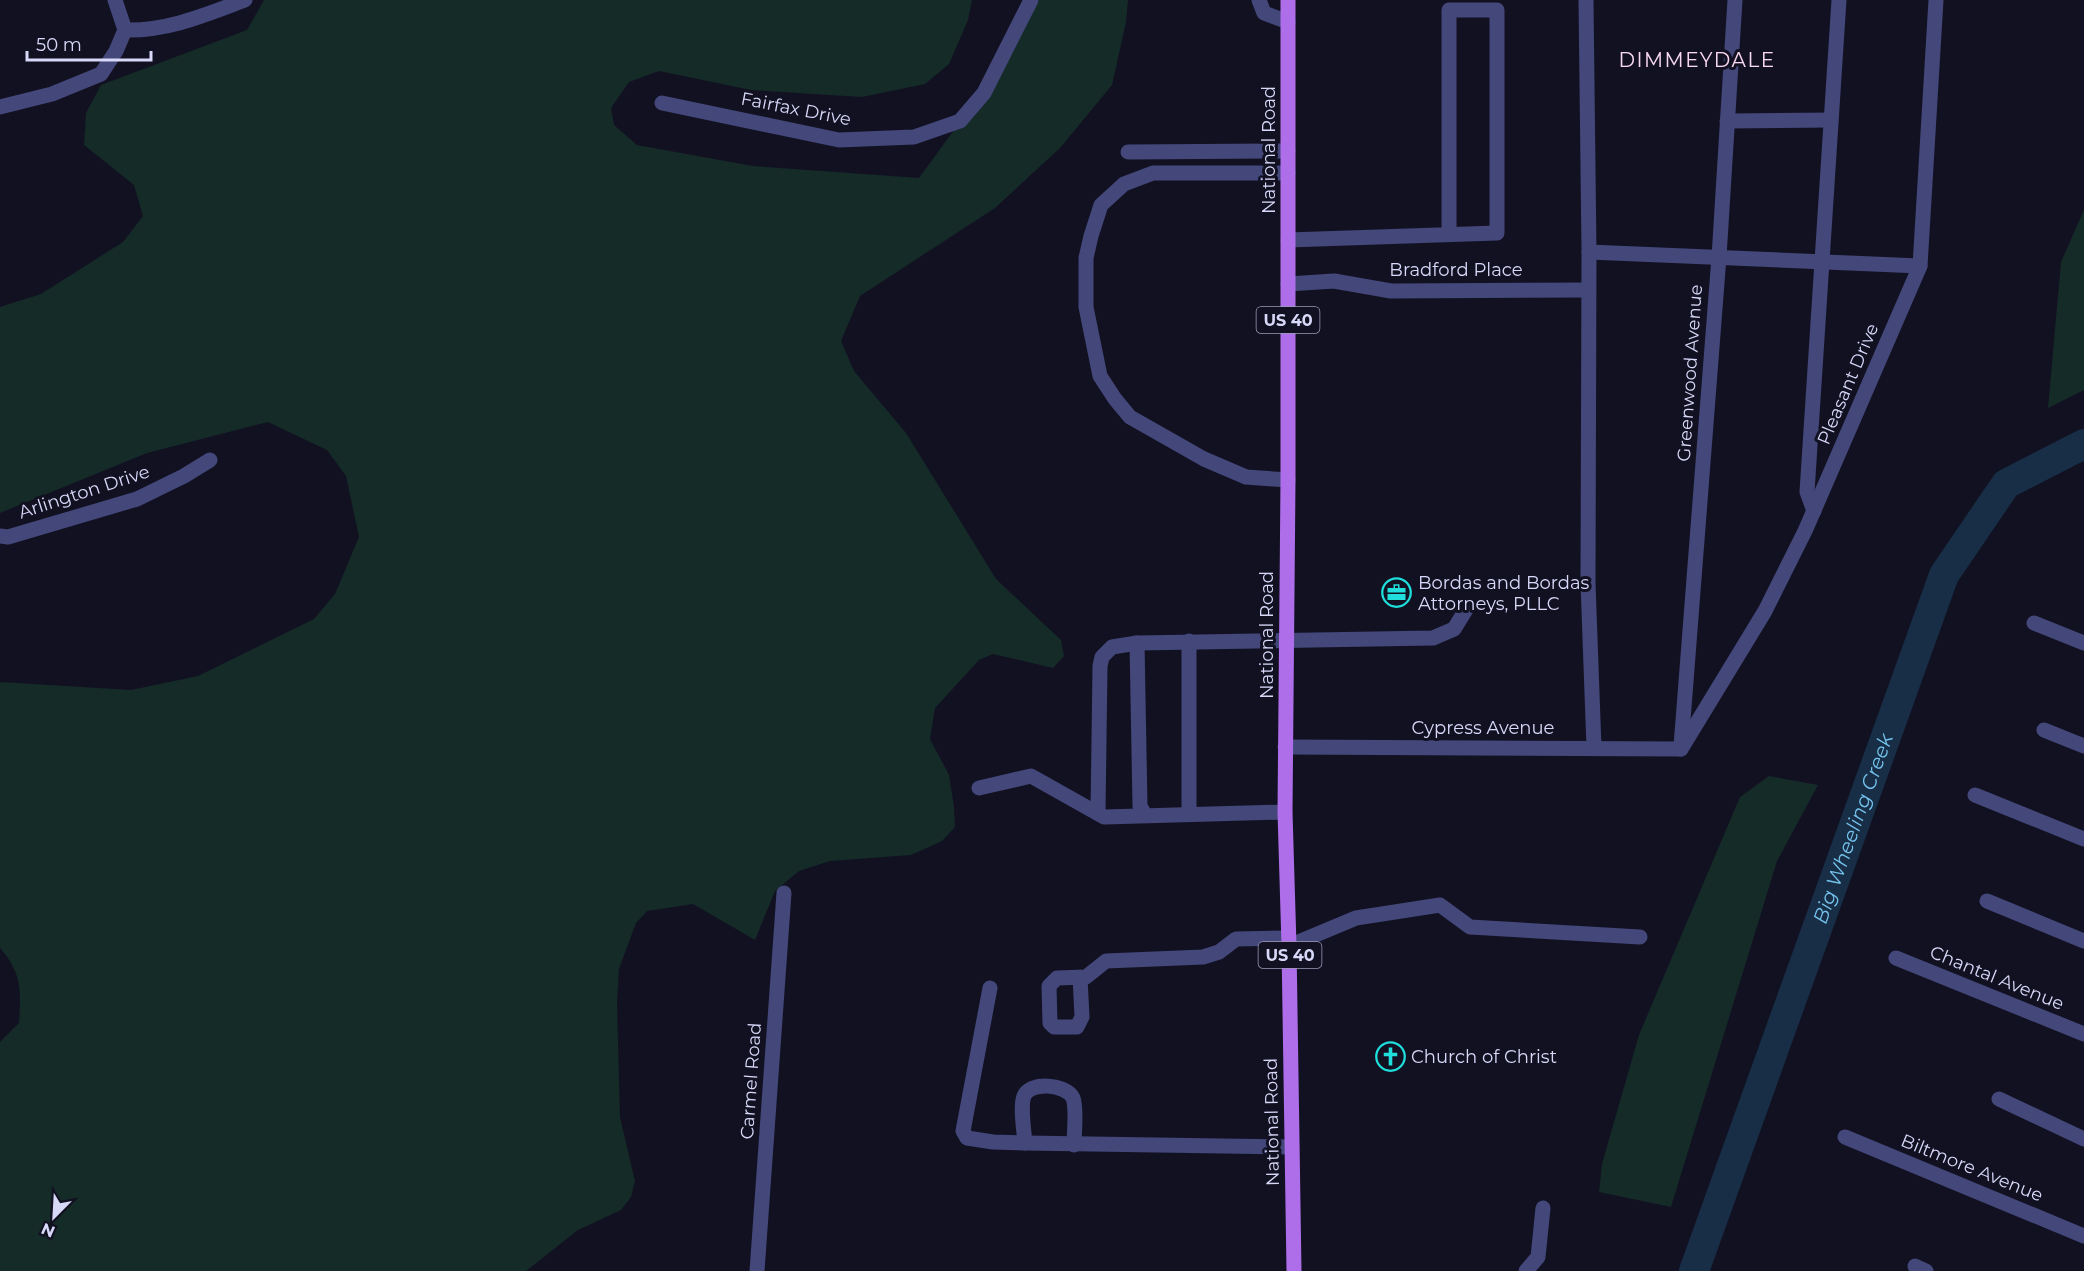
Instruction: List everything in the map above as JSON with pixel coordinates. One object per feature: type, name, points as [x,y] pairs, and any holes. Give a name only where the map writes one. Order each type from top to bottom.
[{"type":"main road","name":"National Road","points":[[1288,0],[1285,812],[1294,1271]]},
{"type":"street","points":[[0,107],[52,94],[101,74],[116,51],[124,30],[115,0]]},
{"type":"street","points":[[124,30],[146,31],[182,24],[245,0]]},
{"type":"street","name":"Fairfax Drive","points":[[662,103],[839,140],[914,137],[960,121],[984,93],[1031,0]]},
{"type":"street","points":[[1259,0],[1264,13],[1288,22]]},
{"type":"street","points":[[1586,0],[1588,583],[1594,748]]},
{"type":"street","name":"Greenwood Avenue","points":[[1681,749],[1719,257],[1735,0]]},
{"type":"street","points":[[1814,511],[1806,492],[1839,0]]},
{"type":"street","name":"Pleasant Drive","points":[[1681,749],[1765,611],[1814,511],[1920,266],[1936,0]]},
{"type":"street","points":[[1288,240],[1497,233],[1497,10],[1449,10],[1449,234]]},
{"type":"street","points":[[1728,121],[1831,120]]},
{"type":"street","points":[[1128,152],[1288,151]]},
{"type":"street","points":[[1288,173],[1153,173],[1124,184],[1101,205],[1091,236],[1086,258],[1086,307],[1100,376],[1130,417],[1204,459],[1246,477],[1288,480]]},
{"type":"street","points":[[1588,252],[1920,266]]},
{"type":"street","name":"Bradford Place","points":[[1288,284],[1334,281],[1391,291],[1588,290]]},
{"type":"street","name":"Arlington Drive","points":[[0,536],[8,537],[137,499],[184,476],[210,460]]},
{"type":"street","points":[[1098,813],[1100,666],[1102,657],[1112,647],[1189,641],[1433,638],[1454,629],[1467,608]]},
{"type":"street","points":[[2034,623],[2084,644]]},
{"type":"street","points":[[1189,641],[1189,813]]},
{"type":"street","points":[[1137,644],[1140,806],[1145,815]]},
{"type":"street","points":[[2043,730],[2084,746]]},
{"type":"street","name":"Cypress Avenue","points":[[1286,747],[1681,749]]},
{"type":"street","points":[[979,788],[1031,776],[1104,816],[1285,812]]},
{"type":"street","points":[[1975,795],[2084,839]]},
{"type":"street","name":"Carmel Road","points":[[757,1271],[784,893]]},
{"type":"street","points":[[1987,901],[2084,941]]},
{"type":"street","points":[[1080,977],[1086,976],[1106,961],[1203,957],[1219,952],[1236,939],[1289,942],[1356,918],[1440,905],[1470,927],[1640,937]]},
{"type":"street","name":"Chantal Avenue","points":[[1896,958],[2084,1034]]},
{"type":"street","points":[[990,988],[963,1131],[967,1137],[993,1142],[1074,1145],[1292,1147]]},
{"type":"street","points":[[1024,1143],[1023,1098],[1027,1091],[1034,1087],[1062,1088],[1070,1092],[1074,1100],[1074,1145]]},
{"type":"street","points":[[1999,1099],[2084,1138]]},
{"type":"street","name":"Biltmore Avenue","points":[[1845,1137],[2084,1236]]},
{"type":"street","points":[[1526,1271],[1538,1257],[1543,1208]]},
{"type":"green space","points":[[264,0],[972,0],[968,20],[949,64],[925,84],[862,97],[751,90],[659,71],[629,82],[611,108],[614,125],[637,145],[753,166],[919,178],[1010,53],[1039,0],[1128,0],[1126,22],[1112,85],[1060,148],[995,208],[860,296],[841,341],[854,371],[906,433],[996,579],[1061,640],[1064,656],[1053,668],[993,654],[979,660],[935,708],[930,739],[949,775],[954,807],[955,827],[942,841],[911,855],[830,861],[799,871],[775,891],[755,940],[693,904],[647,911],[636,923],[619,969],[617,1002],[620,1117],[635,1181],[631,1197],[621,1210],[578,1230],[526,1271],[0,1271],[0,1042],[19,1023],[20,992],[13,966],[0,948],[0,682],[131,690],[198,676],[314,619],[335,594],[359,537],[346,476],[327,450],[268,422],[147,453],[0,513],[0,307],[41,294],[123,242],[143,216],[134,185],[84,145],[86,113],[101,85],[247,30]]},
{"type":"green space","points":[[2084,210],[2084,390],[2048,408],[2061,262]]},
{"type":"green space","points":[[1769,776],[1818,785],[1777,861],[1671,1207],[1599,1192],[1602,1164],[1639,1035],[1740,797]]},
{"type":"waterway","name":"Big Wheeling Creek","points":[[1694,1271],[1944,575],[2006,484],[2084,444]]},
{"type":"place","name":"Bordas and Bordas Attorneys, PLLC","points":[[1397,593]]},
{"type":"place","name":"Church of Christ","points":[[1390,1057]]},
{"type":"district","name":"DIMMEYDALE","points":[[1697,60]]}]
